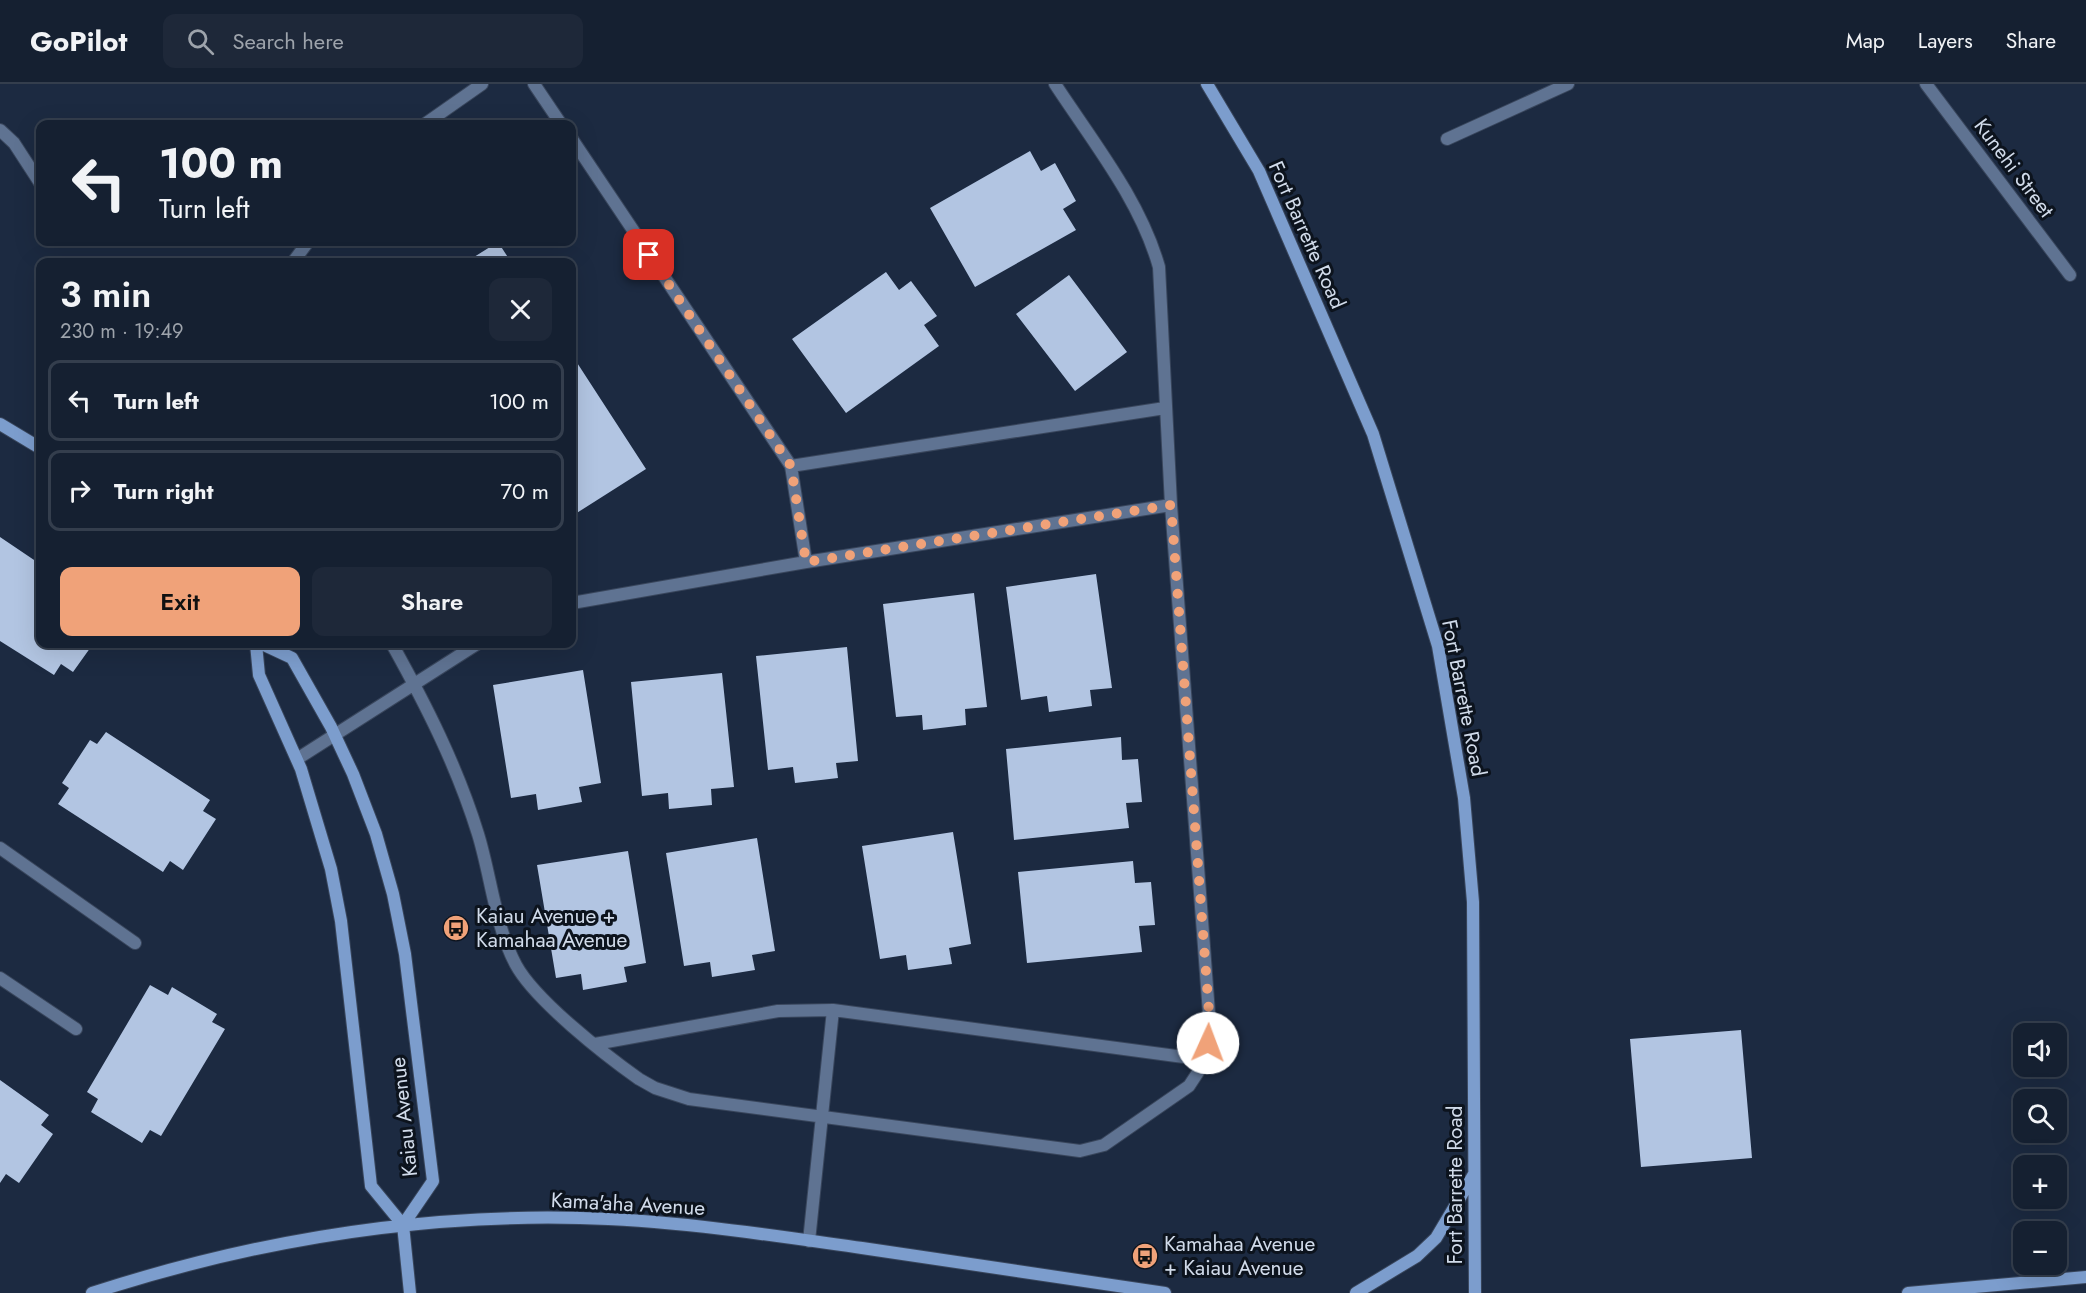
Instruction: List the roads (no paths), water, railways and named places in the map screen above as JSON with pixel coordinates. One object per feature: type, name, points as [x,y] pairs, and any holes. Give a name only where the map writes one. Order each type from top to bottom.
[{"type":"street","points":[[431,120],[482,84]]},
{"type":"street","points":[[534,84],[558,120]]},
{"type":"street","points":[[394,648],[415,684],[447,750],[469,806],[516,964],[535,992],[639,1079],[671,1094],[1080,1151],[1104,1146],[1189,1086],[1206,1060],[1210,1026],[1171,505],[1159,267],[1150,237],[1135,207],[1055,84]]},
{"type":"street","name":"Fort Barrette Road","points":[[1207,84],[1259,171],[1372,434],[1438,646],[1464,798],[1473,902],[1475,1293]]},
{"type":"street","points":[[1446,140],[1568,84]]},
{"type":"street","name":"Kunehi Street","points":[[1926,84],[2070,275]]},
{"type":"street","points":[[0,130],[14,143],[36,177]]},
{"type":"street","points":[[576,146],[791,466],[806,562]]},
{"type":"street","points":[[791,466],[1165,408]]},
{"type":"street","points":[[0,424],[36,446]]},
{"type":"street","points":[[576,602],[806,562],[1171,505]]},
{"type":"street","name":"Kaiau Avenue","points":[[256,648],[259,675],[297,759],[320,827],[341,921],[371,1186],[403,1226],[433,1181],[405,954],[393,894],[376,834],[353,774],[334,735],[292,658],[271,648]]},
{"type":"street","points":[[297,759],[471,648]]},
{"type":"street","points":[[0,848],[135,943]]},
{"type":"street","points":[[0,978],[76,1029]]},
{"type":"street","points":[[595,1044],[768,1012],[806,1009],[833,1010],[1206,1060]]},
{"type":"street","points":[[809,1240],[833,1010]]},
{"type":"street","points":[[1356,1293],[1417,1256],[1436,1238],[1475,1173]]},
{"type":"street","name":"Kama'aha Avenue","points":[[92,1293],[142,1276],[228,1254],[315,1238],[403,1226],[491,1219],[580,1218],[669,1223],[809,1240],[1165,1293]]},
{"type":"street","points":[[403,1226],[410,1293]]},
{"type":"street","points":[[1908,1293],[2086,1277]]},
{"type":"place","name":"Kaiau Avenue + Kamahaa Avenue","points":[[456,928]]},
{"type":"place","name":"Kamahaa Avenue + Kaiau Avenue","points":[[1145,1256]]}]
